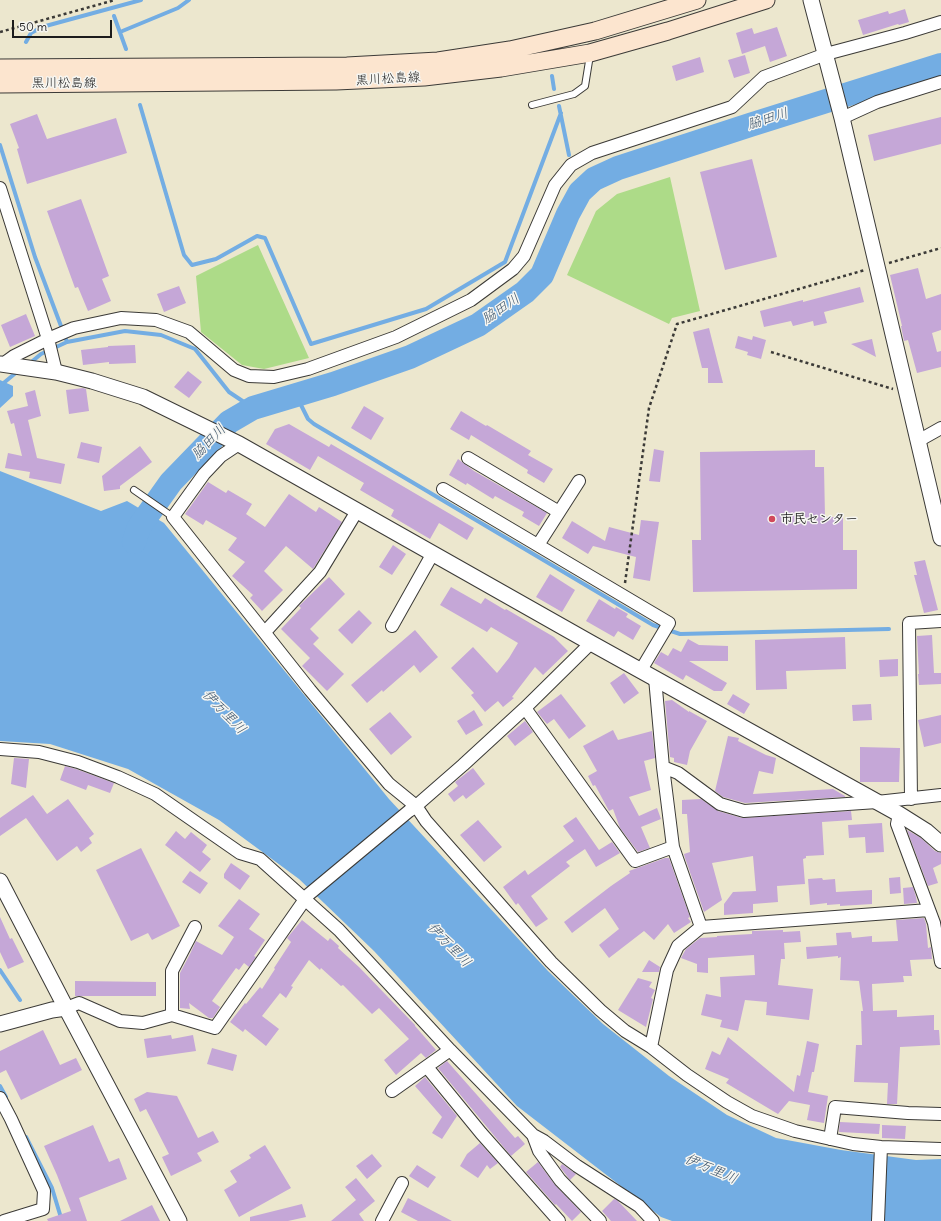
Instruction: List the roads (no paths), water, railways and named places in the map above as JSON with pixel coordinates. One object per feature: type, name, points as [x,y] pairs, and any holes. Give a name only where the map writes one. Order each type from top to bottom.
[{"type":"main road","name":"黒川松島線","points":[[0,68],[347,66],[438,60],[510,50],[595,30],[697,0]]},
{"type":"main road","name":"黒川松島線","points":[[0,84],[336,81],[424,77],[501,68],[590,53],[668,31],[766,0]]},
{"type":"street","points":[[811,0],[842,118],[941,538]]},
{"type":"street","points":[[2,364],[14,356],[48,339],[74,328],[121,318],[156,320],[189,332],[234,370],[249,376],[274,377],[308,369],[389,340],[471,300],[513,269],[524,256],[555,185],[571,165],[592,152],[732,106],[764,77],[826,54],[941,22]]},
{"type":"street","points":[[842,118],[877,102],[941,82]]},
{"type":"street","points":[[0,188],[48,339],[56,372]]},
{"type":"street","points":[[2,364],[56,372],[92,381],[143,397],[239,444],[591,643],[899,814],[926,831],[941,844]]},
{"type":"street","points":[[918,441],[941,428]]},
{"type":"street","points":[[239,444],[221,456],[204,474],[173,517],[310,690],[389,784],[426,821],[551,962],[600,1010],[625,1031],[727,1102],[752,1116],[795,1131],[853,1144],[881,1147],[941,1149]]},
{"type":"street","points":[[468,458],[559,512]]},
{"type":"street","points":[[538,545],[579,481]]},
{"type":"street","points":[[443,489],[669,623],[641,670]]},
{"type":"street","points":[[265,632],[320,572],[357,511]]},
{"type":"street","points":[[392,626],[433,553]]},
{"type":"street","points":[[911,799],[909,623],[941,621]]},
{"type":"street","points":[[0,1024],[52,1010],[66,1008],[79,1003],[120,1021],[143,1023],[172,1015],[215,1028],[307,898],[463,765],[525,708],[591,643]]},
{"type":"street","points":[[655,678],[663,767],[673,847],[701,927]]},
{"type":"street","points":[[525,708],[636,861],[673,847]]},
{"type":"street","points":[[0,748],[39,752],[78,762],[118,777],[155,794],[240,853],[260,859],[307,898],[339,930],[450,1050],[533,1135],[544,1141],[577,1166],[639,1206],[653,1221]]},
{"type":"street","points":[[663,767],[678,773],[720,804],[744,811],[877,802],[941,795]]},
{"type":"street","points":[[899,814],[897,824],[929,910],[937,923],[941,962]]},
{"type":"street","points":[[0,881],[179,1221]]},
{"type":"street","points":[[651,1048],[666,970],[678,946],[701,927],[929,910]]},
{"type":"street","points":[[172,1015],[172,971],[195,927]]},
{"type":"street","points":[[392,1091],[450,1050]]},
{"type":"street","points":[[427,1067],[481,1133],[559,1221]]},
{"type":"street","points":[[0,1098],[6,1121],[44,1191],[43,1208],[4,1221]]},
{"type":"street","points":[[830,1139],[835,1107],[908,1114],[941,1114]]},
{"type":"street","points":[[533,1135],[539,1151],[560,1180],[600,1221]]},
{"type":"street","points":[[878,1221],[881,1147]]},
{"type":"street","points":[[382,1221],[402,1183]]},
{"type":"lane","points":[[532,105],[574,94],[585,86],[590,53]]},
{"type":"lane","points":[[134,490],[173,517]]},
{"type":"water","points":[[0,380],[13,386],[13,396],[0,408]]},
{"type":"water","name":"伊万里川","points":[[0,471],[101,511],[127,501],[164,523],[389,799],[548,971],[603,1024],[669,1076],[727,1115],[776,1138],[841,1150],[916,1160],[941,1159],[941,1221],[672,1221],[661,1217],[517,1106],[374,951],[299,879],[219,820],[128,769],[50,744],[0,741]]},
{"type":"waterway","points":[[26,42],[31,33],[42,27],[141,0]]},
{"type":"waterway","points":[[120,32],[178,8],[189,0]]},
{"type":"waterway","points":[[114,16],[126,49]]},
{"type":"waterway","name":"脇田川","points":[[134,542],[139,527],[171,482],[229,422],[253,408],[333,384],[410,357],[478,325],[525,292],[542,275],[568,214],[580,192],[594,179],[618,168],[941,65]]},
{"type":"waterway","points":[[552,76],[554,89]]},
{"type":"waterway","points":[[140,105],[184,255],[192,265],[216,259],[257,236],[265,238],[311,344],[426,309],[505,262],[561,113]]},
{"type":"waterway","points":[[559,106],[569,155]]},
{"type":"waterway","points":[[0,145],[35,257],[67,342]]},
{"type":"waterway","points":[[29,364],[41,354],[67,342],[125,331],[161,335],[195,349],[229,392],[253,408]]},
{"type":"waterway","points":[[0,386],[18,371]]},
{"type":"waterway","points":[[296,395],[308,419],[314,424],[653,625],[680,634],[889,629]]},
{"type":"waterway","points":[[0,970],[20,1000]]},
{"type":"waterway","points":[[0,1086],[6,1097]]},
{"type":"waterway","points":[[26,1137],[52,1188],[62,1221]]},
{"type":"place","name":"市民センター","points":[[772,519]]}]
